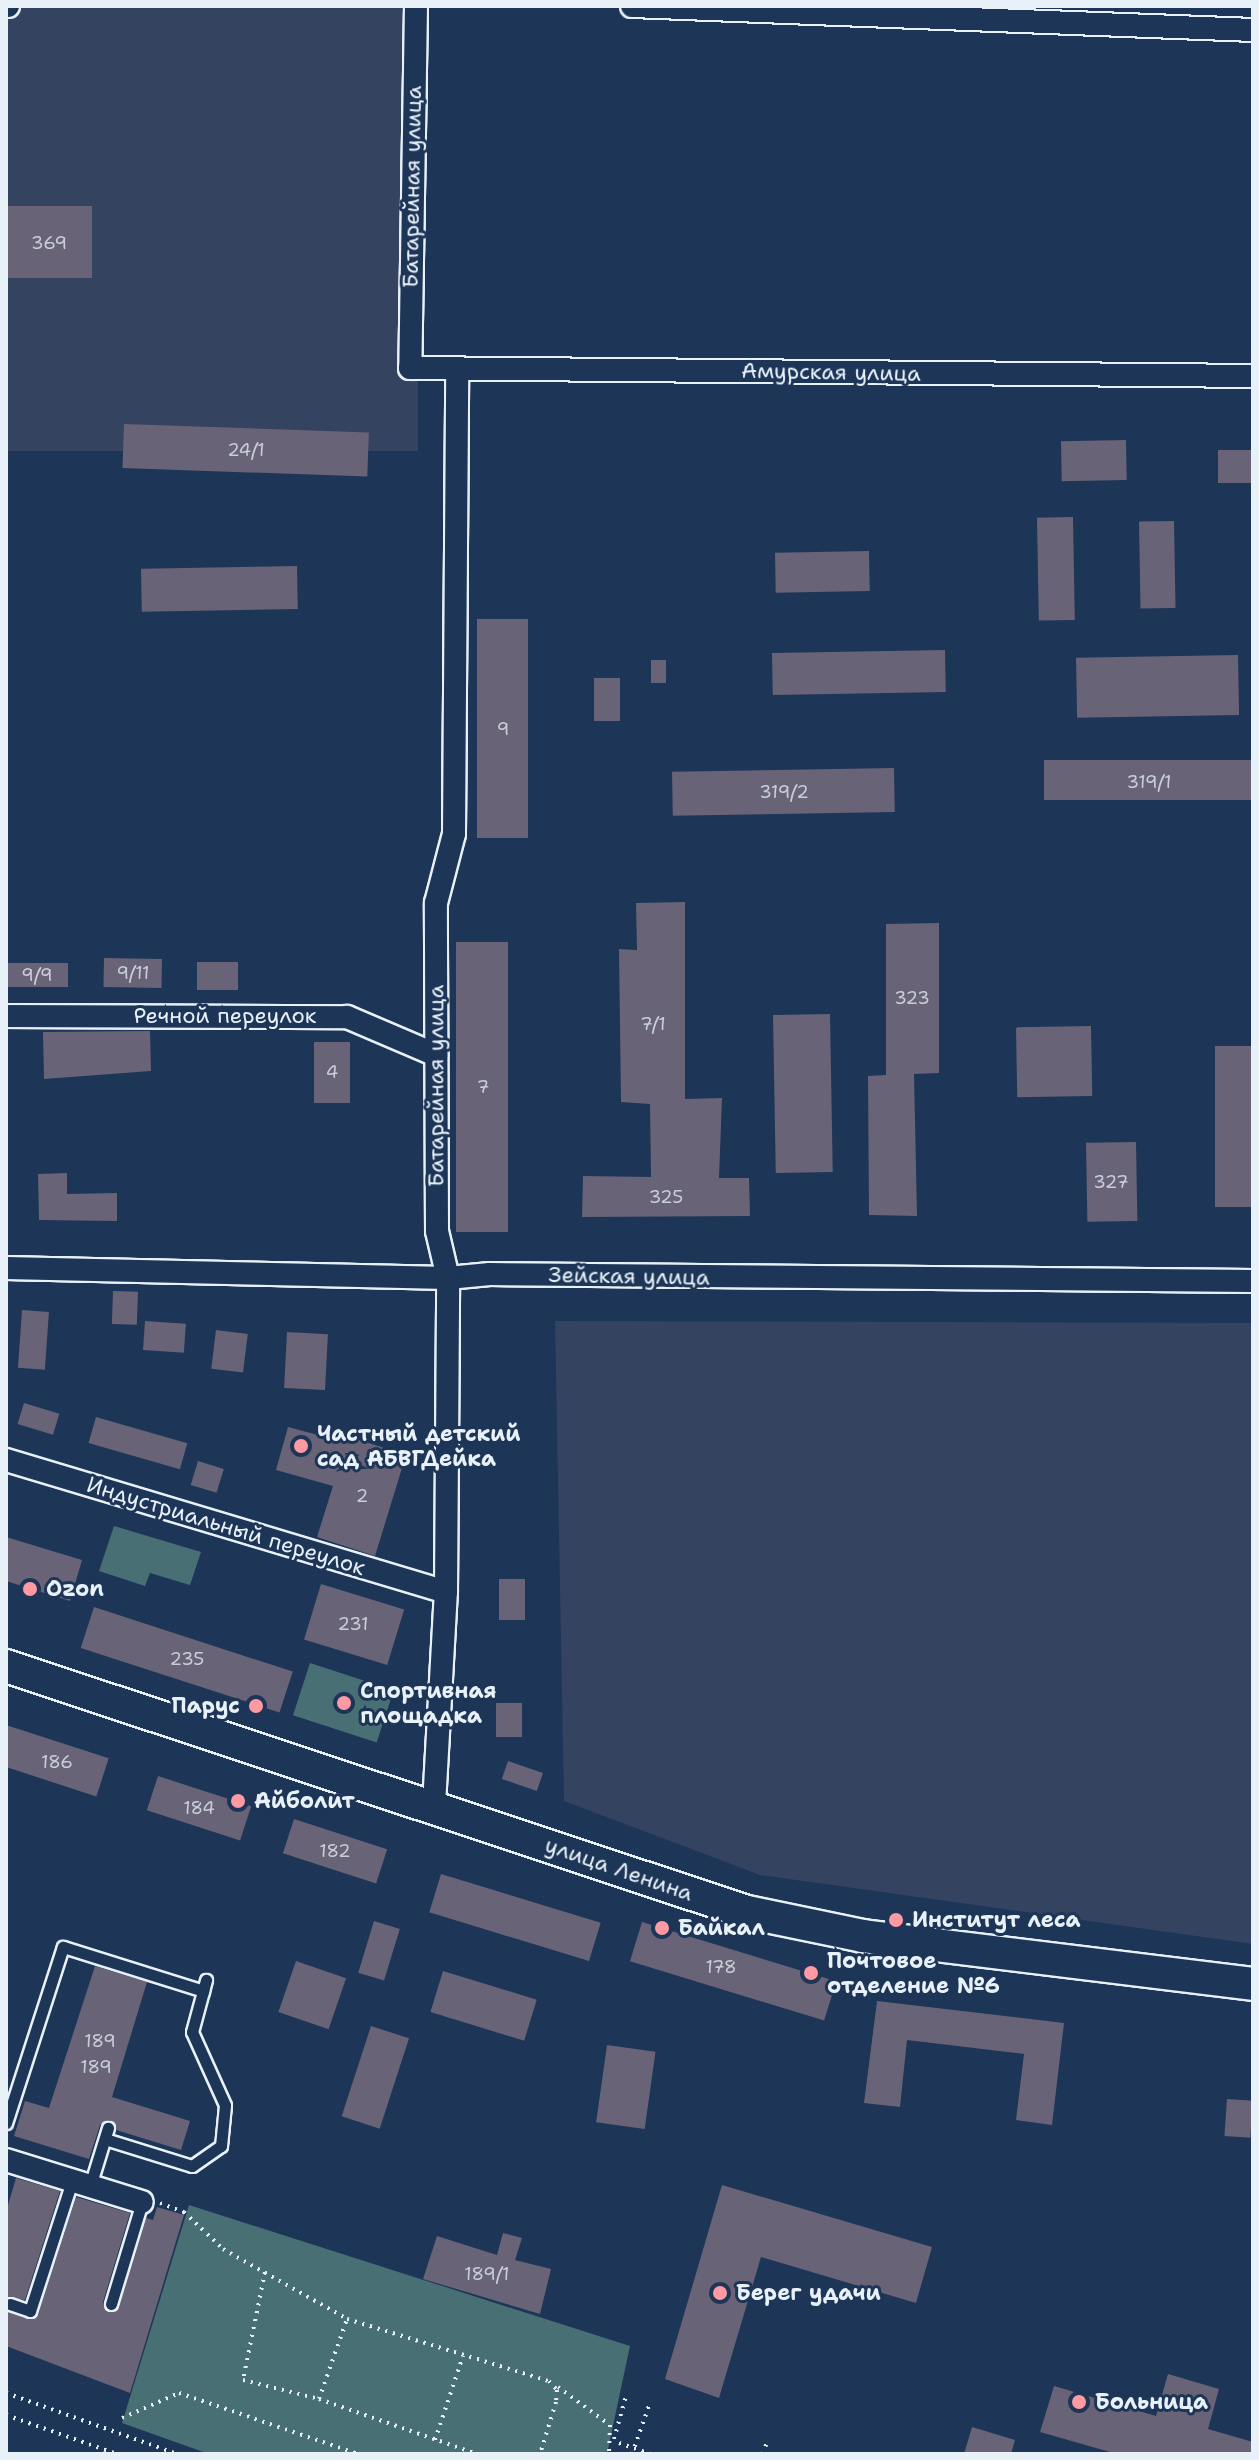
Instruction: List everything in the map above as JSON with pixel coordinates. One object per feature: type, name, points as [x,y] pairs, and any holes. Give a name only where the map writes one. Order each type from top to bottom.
[{"type":"main road","name":"улица Ленина","points":[[6,1666],[434,1805],[747,1912],[863,1936],[1253,1984]]},
{"type":"street","name":"Батарейная улица","points":[[410,368],[416,6]]},
{"type":"street","points":[[632,6],[1253,30]]},
{"type":"street","name":"Амурская улица","points":[[410,368],[1253,376]]},
{"type":"street","name":"Батарейная улица","points":[[434,1805],[446,1592],[448,1278],[437,1231],[436,903],[454,834],[457,368]]},
{"type":"street","name":"Речной переулок","points":[[6,1016],[347,1017],[436,1055]]},
{"type":"street","name":"Зейская улица","points":[[6,1268],[448,1278],[1253,1281]]},
{"type":"street","name":"Индустриальный переулок","points":[[6,1460],[446,1592]]},
{"type":"street","points":[[6,2160],[142,2202]]},
{"type":"lane","points":[[6,2123],[63,1947],[205,1986],[192,2032],[225,2105],[221,2146],[192,2166],[106,2133],[81,2184],[30,2311],[10,2304]]},
{"type":"lane","points":[[111,2304],[142,2202]]},
{"type":"path","points":[[142,2202],[184,2212],[223,2249],[347,2319],[549,2381],[610,2425],[616,2442],[633,2451],[651,2454]]},
{"type":"path","points":[[265,2272],[243,2380],[319,2399],[477,2454]]},
{"type":"path","points":[[319,2399],[347,2319]]},
{"type":"path","points":[[435,2440],[463,2356]]},
{"type":"path","points":[[540,2454],[556,2402],[557,2390],[549,2381]]},
{"type":"path","points":[[6,2393],[177,2454]]},
{"type":"path","points":[[122,2418],[179,2393],[358,2454]]},
{"type":"path","points":[[609,2454],[616,2442],[626,2396]]},
{"type":"path","points":[[633,2451],[650,2403]]},
{"type":"path","points":[[6,2415],[117,2454]]},
{"type":"path","points":[[763,2454],[767,2442]]},
{"type":"shaded area","points":[[6,6],[418,6],[418,451],[6,451]]},
{"type":"shaded area","points":[[555,1321],[1253,1323],[1253,1944],[760,1875],[564,1801]]},
{"type":"green space","points":[[114,1526],[201,1552],[190,1585],[150,1573],[145,1586],[99,1571]]},
{"type":"green space","name":"Спортивная площадка","points":[[310,1663],[394,1690],[377,1743],[293,1715]]},
{"type":"green space","points":[[189,2205],[630,2346],[607,2454],[209,2454],[122,2423]]},
{"type":"building","points":[[6,206],[92,206],[92,278],[6,278]]},
{"type":"building","points":[[124,424],[369,433],[367,477],[122,468]]},
{"type":"building","points":[[1126,440],[1127,480],[1062,481],[1061,441]]},
{"type":"building","points":[[1218,450],[1253,450],[1253,483],[1218,483]]},
{"type":"building","points":[[1073,517],[1075,620],[1039,621],[1037,518]]},
{"type":"building","points":[[1174,521],[1176,608],[1141,609],[1139,522]]},
{"type":"building","points":[[869,551],[870,591],[776,593],[775,553]]},
{"type":"building","points":[[297,566],[298,609],[142,612],[141,569]]},
{"type":"building","points":[[477,619],[528,619],[528,838],[477,838]]},
{"type":"building","points":[[945,650],[946,692],[773,695],[772,653]]},
{"type":"building","points":[[1238,655],[1239,715],[1077,718],[1076,658]]},
{"type":"building","points":[[651,660],[666,660],[666,683],[651,683]]},
{"type":"building","points":[[594,678],[620,678],[620,721],[594,721]]},
{"type":"building","points":[[1044,760],[1253,760],[1253,800],[1044,800]]},
{"type":"building","points":[[894,768],[895,812],[673,816],[672,772]]},
{"type":"building","points":[[685,902],[685,1099],[722,1098],[719,1178],[749,1178],[750,1216],[582,1217],[583,1176],[651,1177],[650,1104],[621,1102],[619,949],[637,950],[636,903]]},
{"type":"building","points":[[939,923],[939,1073],[914,1074],[917,1216],[869,1215],[868,1076],[886,1075],[886,924]]},
{"type":"building","points":[[456,942],[508,942],[508,1232],[456,1232]]},
{"type":"building","points":[[104,958],[162,959],[161,988],[103,987]]},
{"type":"building","points":[[197,962],[238,962],[238,990],[197,990]]},
{"type":"building","points":[[6,963],[68,963],[68,987],[6,987]]},
{"type":"building","points":[[830,1014],[833,1172],[776,1173],[773,1015]]},
{"type":"building","points":[[1091,1026],[1092,1096],[1017,1097],[1016,1027]]},
{"type":"building","points":[[150,1031],[151,1071],[44,1079],[43,1032]]},
{"type":"building","points":[[314,1042],[350,1042],[350,1103],[314,1103]]},
{"type":"building","points":[[1215,1046],[1253,1046],[1253,1207],[1215,1207]]},
{"type":"building","points":[[1136,1142],[1137,1221],[1087,1222],[1086,1143]]},
{"type":"building","points":[[67,1173],[67,1194],[117,1193],[117,1221],[39,1220],[38,1174]]},
{"type":"building","points":[[113,1291],[138,1292],[137,1325],[112,1324]]},
{"type":"building","points":[[22,1310],[49,1312],[45,1370],[18,1368]]},
{"type":"building","points":[[145,1321],[186,1324],[184,1353],[143,1350]]},
{"type":"building","points":[[216,1330],[248,1334],[243,1373],[211,1369]]},
{"type":"building","points":[[287,1332],[328,1334],[325,1390],[284,1388]]},
{"type":"building","points":[[24,1403],[59,1414],[53,1435],[18,1424]]},
{"type":"building","points":[[96,1417],[187,1443],[180,1469],[89,1443]]},
{"type":"building","points":[[288,1427],[348,1443],[350,1437],[406,1455],[375,1556],[317,1537],[333,1486],[276,1470]]},
{"type":"building","points":[[198,1461],[224,1469],[217,1493],[191,1485]]},
{"type":"building","points":[[6,1537],[82,1560],[70,1601],[6,1581]]},
{"type":"building","points":[[499,1579],[525,1579],[525,1620],[499,1620]]},
{"type":"building","points":[[321,1584],[404,1609],[387,1665],[304,1639]]},
{"type":"building","points":[[94,1607],[293,1672],[279,1712],[81,1648]]},
{"type":"building","points":[[496,1703],[522,1703],[522,1737],[496,1737]]},
{"type":"building","points":[[6,1725],[109,1758],[96,1796],[6,1767]]},
{"type":"building","points":[[508,1761],[543,1773],[537,1791],[502,1779]]},
{"type":"building","points":[[158,1776],[251,1806],[240,1841],[147,1810]]},
{"type":"building","points":[[294,1819],[387,1849],[376,1884],[283,1853]]},
{"type":"building","points":[[441,1874],[601,1923],[589,1961],[429,1912]]},
{"type":"building","points":[[374,1921],[400,1929],[384,1981],[358,1973]]},
{"type":"building","points":[[642,1922],[836,1981],[824,2021],[630,1961]]},
{"type":"building","points":[[296,1961],[346,1978],[329,2029],[278,2012]]},
{"type":"building","points":[[95,1966],[147,1982],[112,2097],[190,2121],[181,2150],[116,2130],[110,2120],[100,2125],[89,2159],[14,2136],[25,2101],[49,2108]]},
{"type":"building","points":[[443,1971],[537,2000],[524,2041],[430,2012]]},
{"type":"building","points":[[877,2001],[1064,2023],[1052,2125],[1016,2120],[1024,2054],[907,2040],[900,2107],[864,2103]]},
{"type":"building","points":[[371,2026],[409,2038],[380,2129],[342,2116]]},
{"type":"building","points":[[607,2045],[656,2052],[645,2129],[596,2122]]},
{"type":"building","points":[[1227,2099],[1253,2101],[1250,2138],[1224,2136]]},
{"type":"building","points":[[16,2178],[60,2191],[25,2300],[6,2297],[6,2212]]},
{"type":"building","name":"Берег удачи","points":[[722,2185],[932,2247],[916,2303],[761,2257],[719,2398],[665,2379]]},
{"type":"building","points":[[76,2197],[130,2213],[103,2302],[109,2312],[119,2306],[146,2218],[153,2220],[157,2207],[184,2215],[130,2393],[6,2346],[6,2311],[28,2319],[38,2314]]},
{"type":"building","points":[[503,2233],[522,2238],[515,2260],[551,2269],[540,2314],[423,2279],[437,2236],[497,2255]]},
{"type":"building","name":"Больница","points":[[1168,2374],[1219,2389],[1208,2429],[1253,2442],[1253,2454],[1117,2454],[1040,2432],[1054,2386],[1156,2416]]},
{"type":"building","points":[[972,2427],[1015,2440],[1011,2454],[964,2454]]},
{"type":"place","name":"Частный детский сад АБВГДейка","points":[[301,1446]]},
{"type":"place","name":"Ozon","points":[[30,1589]]},
{"type":"place","name":"Спортивная площадка","points":[[344,1703]]},
{"type":"place","name":"Парус","points":[[256,1706]]},
{"type":"place","name":"Айболит","points":[[238,1801]]},
{"type":"place","name":"Институт леса","points":[[896,1920]]},
{"type":"place","name":"Байкал","points":[[662,1928]]},
{"type":"place","name":"Почтовое отделение №6","points":[[811,1973]]},
{"type":"place","name":"Берег удачи","points":[[720,2293]]},
{"type":"place","name":"Больница","points":[[1079,2402]]}]
